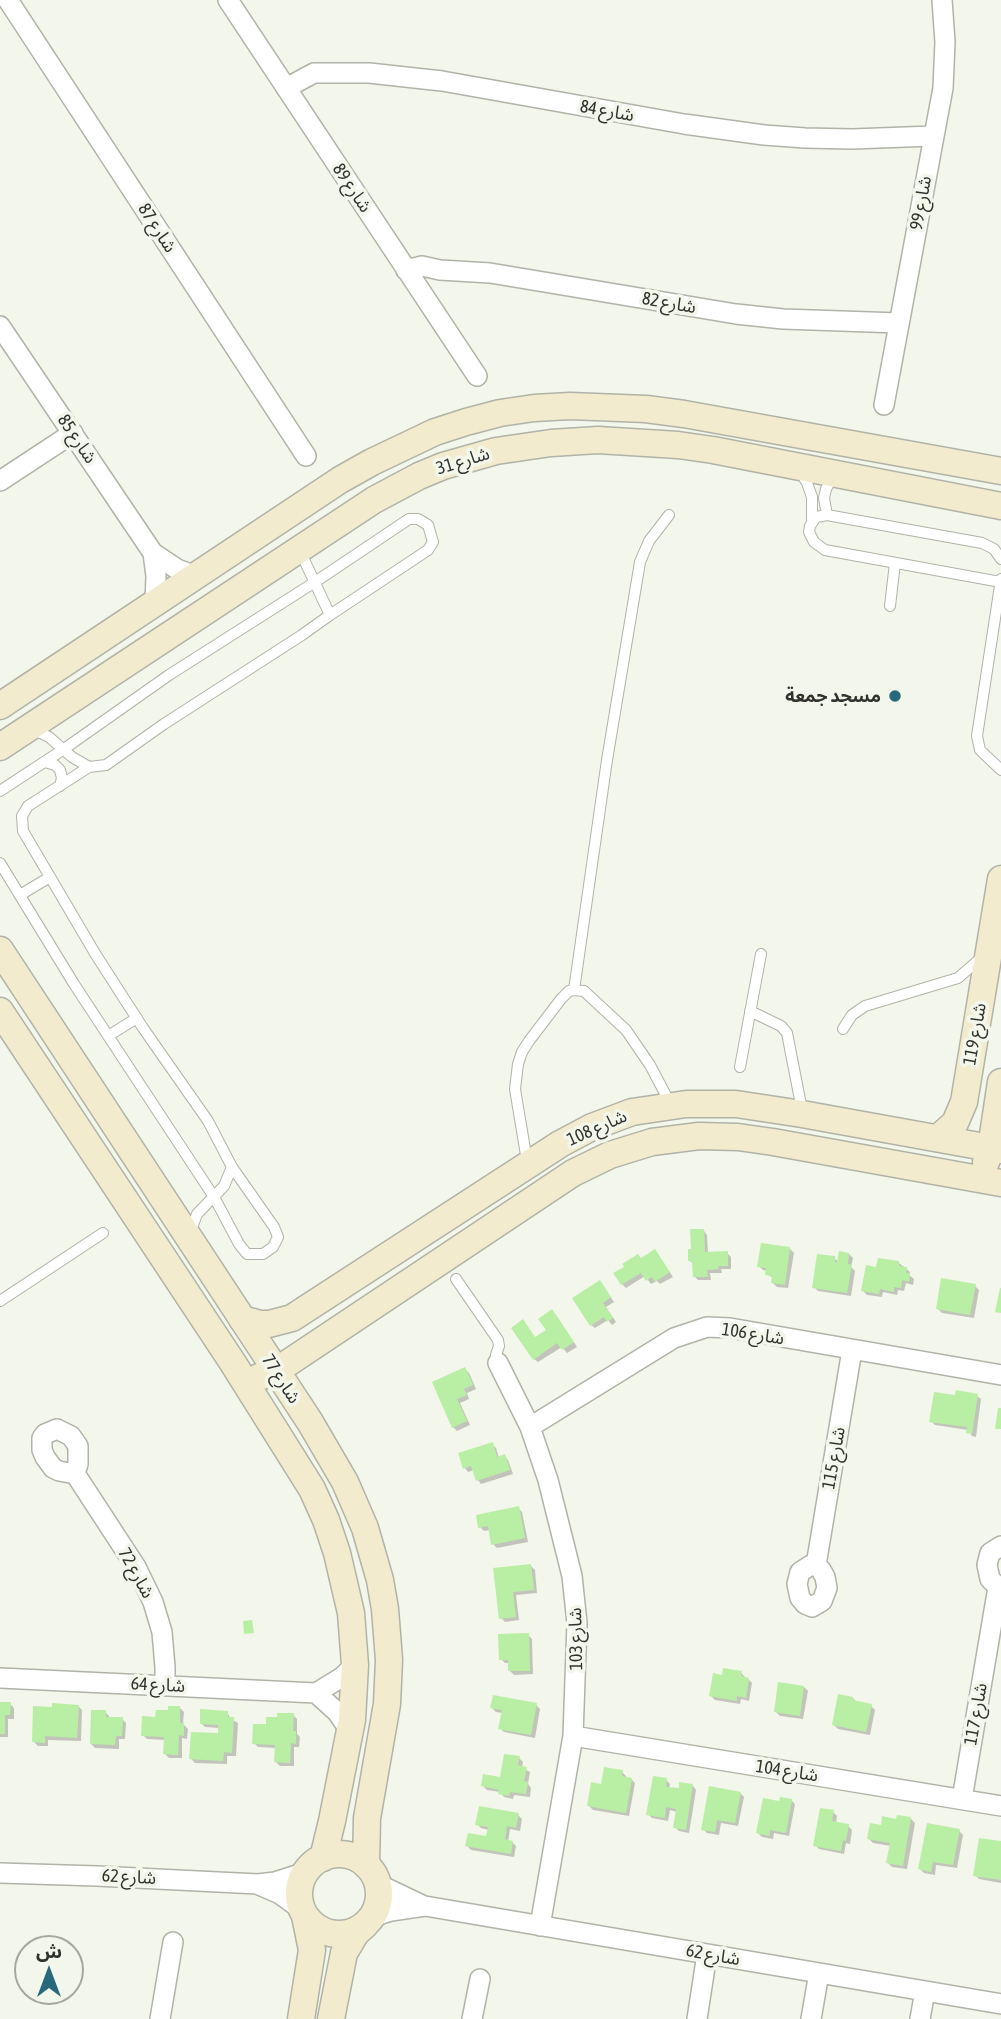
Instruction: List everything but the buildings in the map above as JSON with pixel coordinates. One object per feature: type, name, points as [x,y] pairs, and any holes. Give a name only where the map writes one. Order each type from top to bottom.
[{"type":"street","name":"شارع 87","points":[[8,0],[306,456]]},
{"type":"street","name":"شارع 89","points":[[228,0],[477,376]]},
{"type":"street","name":"شارع 99","points":[[884,405],[943,88],[945,42],[942,0]]},
{"type":"street","name":"شارع 84","points":[[286,88],[314,73],[369,73],[442,81],[751,134],[828,139],[933,136]]},
{"type":"street","name":"شارع 82","points":[[406,270],[422,266],[440,270],[490,272],[783,319],[899,323]]},
{"type":"street","points":[[422,295],[437,279],[440,270]]},
{"type":"street","name":"شارع 85","points":[[0,326],[153,553],[177,569],[196,576]]},
{"type":"street","name":"شارع 31","points":[[0,706],[372,461],[435,432],[500,413],[570,406],[646,409],[1001,471]]},
{"type":"street","points":[[678,445],[700,442],[777,454],[784,446],[783,432]]},
{"type":"street","points":[[0,481],[73,433]]},
{"type":"street","name":"شارع 31","points":[[0,747],[397,487],[443,466],[469,458],[523,446],[563,442],[598,440],[678,445],[1001,506]]},
{"type":"street","name":"شارع 85","points":[[153,553],[155,603]]},
{"type":"street","name":"شارع 119","points":[[938,1138],[950,1129],[962,1109],[968,990],[990,946],[1001,879]]},
{"type":"street","name":"شارع 77","points":[[0,950],[322,1441],[345,1482],[369,1540],[380,1580],[388,1638],[387,1704],[367,1818],[372,1874]]},
{"type":"street","name":"شارع 77","points":[[0,1011],[233,1363],[312,1489],[326,1520],[351,1613],[355,1665],[354,1699],[332,1821],[314,1865]]},
{"type":"street","points":[[50,1086],[65,1079],[75,1081],[110,1117]]},
{"type":"street","name":"شارع 119","points":[[996,1149],[1001,1082]]},
{"type":"street","name":"شارع 108","points":[[242,1319],[269,1324],[292,1318],[527,1165],[592,1127],[632,1112],[672,1105],[736,1104],[996,1149]]},
{"type":"street","name":"شارع 108","points":[[276,1371],[556,1184],[591,1163],[629,1147],[675,1138],[730,1137],[761,1140],[1001,1184]]},
{"type":"street","points":[[951,1174],[981,1168],[996,1149]]},
{"type":"street","points":[[466,1245],[452,1237],[451,1228],[472,1201]]},
{"type":"street","name":"شارع 106","points":[[530,1427],[674,1338],[707,1328],[730,1328],[1001,1375]]},
{"type":"street","name":"شارع 115","points":[[816,1565],[852,1350]]},
{"type":"street","points":[[233,1363],[253,1376],[276,1371]]},
{"type":"street","name":"شارع 103","points":[[498,1363],[530,1427],[557,1509],[574,1587],[578,1645],[573,1736],[540,1926]]},
{"type":"street","name":"شارع 72","points":[[74,1472],[136,1567],[153,1602],[162,1632],[165,1685]]},
{"type":"street","name":"شارع 117","points":[[962,1799],[1000,1587],[988,1576],[987,1565],[990,1553],[1001,1546]]},
{"type":"street","points":[[350,1731],[337,1712],[316,1693],[342,1677],[355,1665]]},
{"type":"street","name":"شارع 64","points":[[0,1678],[316,1693]]},
{"type":"street","name":"شارع 104","points":[[573,1736],[1001,1806]]},
{"type":"street","points":[[301,2019],[312,1950],[299,1891],[314,1865],[334,1855],[346,1855],[357,1858],[372,1874],[380,1895],[378,1907],[369,1921],[356,1933],[344,1953],[331,2019]]},
{"type":"street","name":"شارع 62","points":[[0,1873],[258,1884],[275,1882],[314,1865]]},
{"type":"street","name":"شارع 62","points":[[372,1874],[425,1906]]},
{"type":"street","name":"شارع 62","points":[[258,1884],[280,1894],[304,1913]]},
{"type":"street","name":"شارع 62","points":[[369,1921],[391,1911],[425,1906],[1001,2004]]},
{"type":"street","points":[[304,1913],[319,1929],[338,1934],[356,1931],[369,1921]]},
{"type":"street","points":[[160,2019],[173,1942]]},
{"type":"street","points":[[697,2019],[707,1954]]},
{"type":"street","points":[[811,2019],[818,1973]]},
{"type":"street","points":[[472,2019],[480,1979]]},
{"type":"street","points":[[920,2019],[925,1992]]},
{"type":"lane","points":[[798,467],[810,490],[812,520],[809,531],[819,547],[895,563],[1001,580],[977,736],[977,744],[984,754],[1001,769]]},
{"type":"lane","points":[[827,515],[824,498],[834,474]]},
{"type":"lane","points":[[574,990],[607,760],[640,562],[649,541],[669,515]]},
{"type":"lane","points":[[812,520],[827,515],[982,543],[994,549],[1001,559]]},
{"type":"lane","points":[[0,790],[410,519],[418,519],[428,525],[433,542],[428,550],[106,765],[89,767],[28,806],[22,816],[23,831],[50,877],[137,1018],[208,1121],[232,1167],[274,1227],[278,1237],[274,1247],[263,1254],[247,1254],[239,1244],[214,1197],[108,1036],[0,863]]},
{"type":"lane","points":[[299,549],[330,615]]},
{"type":"lane","points":[[890,606],[895,563]]},
{"type":"lane","points":[[28,729],[48,737],[89,767]]},
{"type":"lane","points":[[984,754],[1001,754]]},
{"type":"lane","points":[[44,762],[60,769],[60,786]]},
{"type":"lane","points":[[20,895],[50,877]]},
{"type":"lane","points":[[843,1029],[852,1015],[865,1006],[968,990],[975,964],[990,946]]},
{"type":"lane","points":[[740,1067],[761,954]]},
{"type":"lane","points":[[527,1165],[515,1089],[518,1064],[529,1041],[569,992],[580,990],[589,995],[626,1030],[650,1065],[672,1105]]},
{"type":"lane","points":[[750,1011],[781,1027],[787,1034],[802,1114]]},
{"type":"lane","points":[[108,1036],[137,1018]]},
{"type":"lane","points":[[190,1241],[193,1221],[224,1186],[232,1167]]},
{"type":"lane","points":[[0,1301],[103,1233]]},
{"type":"lane","points":[[456,1279],[498,1340],[498,1363]]},
{"type":"place","name":"مسجد جمعة","points":[[895,696]]}]
